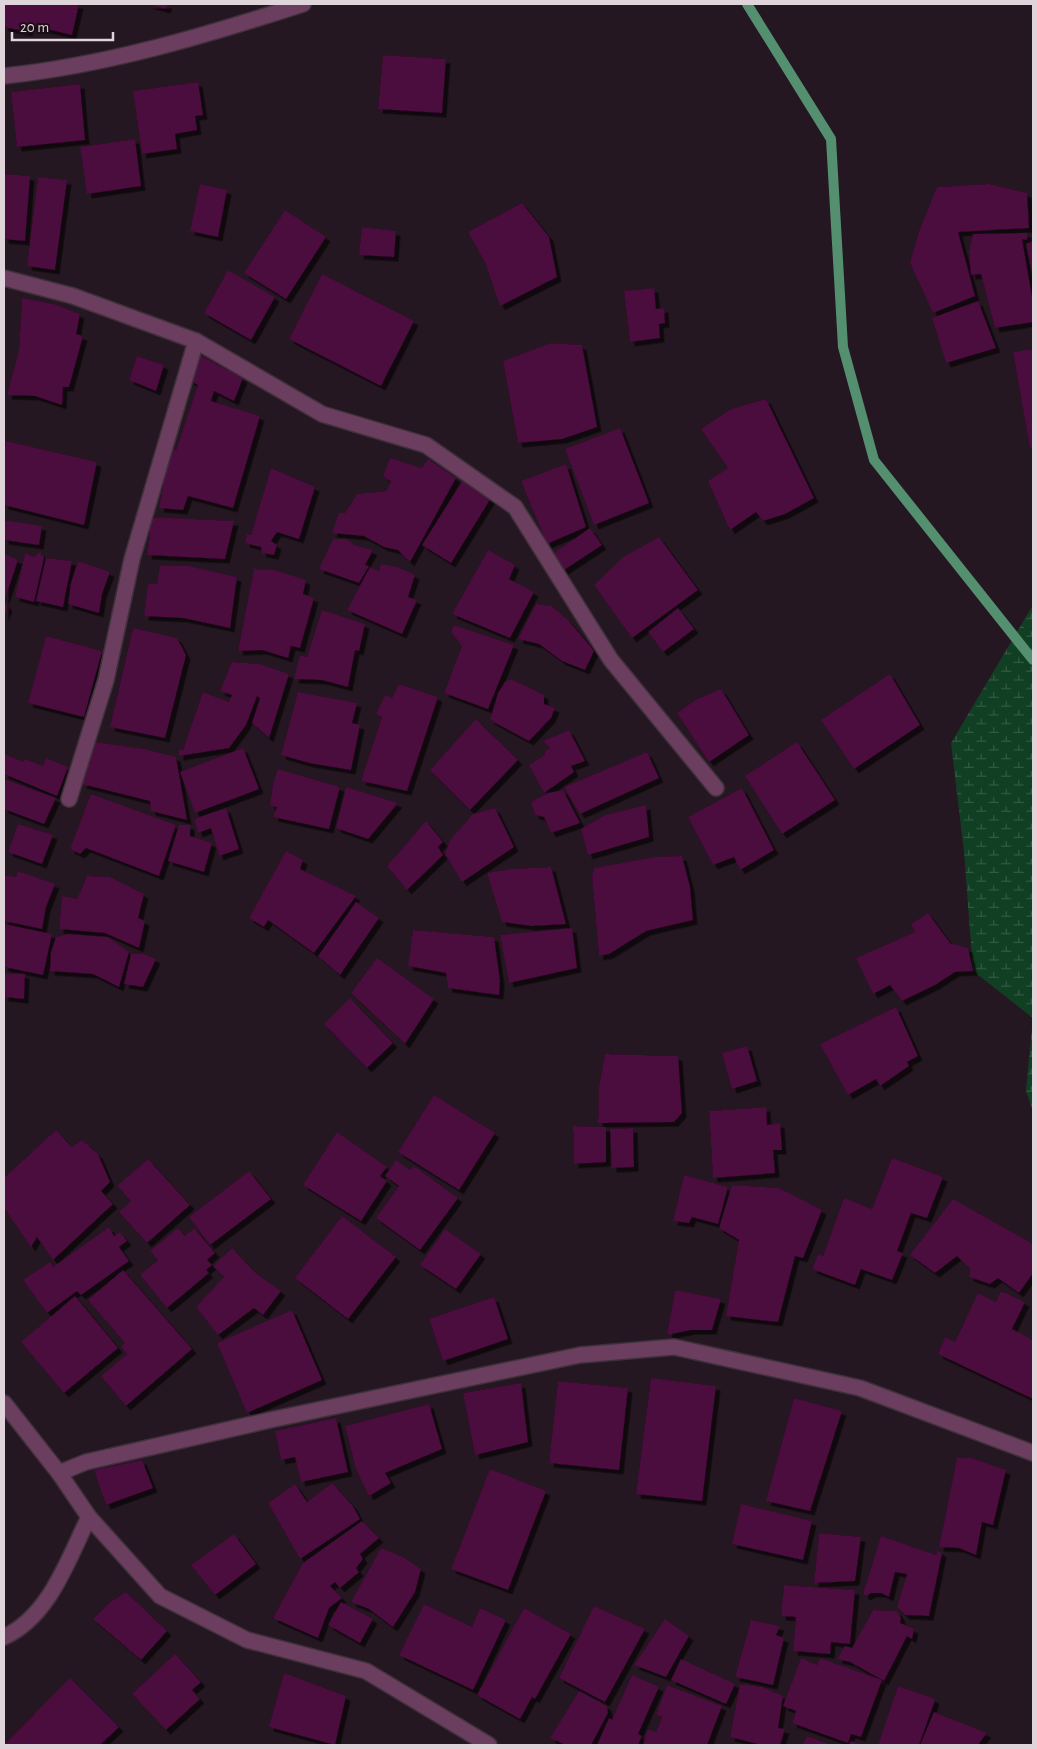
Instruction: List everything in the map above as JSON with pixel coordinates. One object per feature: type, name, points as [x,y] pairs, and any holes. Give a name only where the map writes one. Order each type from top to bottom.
[{"type":"street","points":[[4,76],[113,60],[221,30],[303,4]]},
{"type":"street","points":[[4,278],[73,296],[196,341],[322,414],[426,445],[515,507],[611,660],[716,788]]},
{"type":"street","points":[[69,799],[106,680],[132,559],[196,341]]},
{"type":"street","points":[[59,1473],[86,1462],[270,1420],[580,1355],[674,1347],[860,1388],[1033,1452]]},
{"type":"street","points":[[4,1403],[59,1473],[89,1517],[160,1596],[247,1640],[366,1671],[488,1745]]},
{"type":"street","points":[[4,1637],[15,1632],[49,1598],[89,1517]]},
{"type":"green space","points":[[1033,605],[1033,1018],[973,971],[964,852],[951,743]]},
{"type":"green space","points":[[1033,1018],[1033,1111],[1026,1091]]},
{"type":"building","points":[[4,4],[79,4],[72,35],[30,25],[28,32],[4,27]]},
{"type":"building","points":[[147,4],[168,4],[166,9]]},
{"type":"building","points":[[383,55],[446,59],[442,113],[378,109]]},
{"type":"building","points":[[198,82],[203,115],[195,116],[197,130],[175,134],[177,149],[142,154],[133,91]]},
{"type":"building","points":[[80,84],[85,140],[17,147],[11,92]]},
{"type":"building","points":[[135,139],[141,186],[87,194],[80,147]]},
{"type":"building","points":[[4,174],[30,176],[25,241],[4,239]]},
{"type":"building","points":[[38,177],[67,180],[55,270],[27,266]]},
{"type":"building","points":[[200,184],[227,190],[218,237],[190,231]]},
{"type":"building","points":[[989,184],[1027,193],[1029,228],[958,232],[975,296],[933,313],[910,263],[919,231],[937,187]]},
{"type":"building","points":[[522,203],[549,237],[557,277],[500,306],[485,262],[468,232]]},
{"type":"building","points":[[285,210],[326,237],[286,299],[244,273]]},
{"type":"building","points":[[362,227],[396,231],[394,257],[359,255]]},
{"type":"building","points":[[1027,233],[1027,240],[1022,239],[1033,303],[1033,322],[995,328],[981,274],[971,275],[969,251],[973,234]]},
{"type":"building","points":[[1033,241],[1033,273],[1032,273],[1026,244]]},
{"type":"building","points":[[228,270],[275,297],[251,340],[204,313]]},
{"type":"building","points":[[322,274],[414,321],[381,386],[289,339]]},
{"type":"building","points":[[654,288],[656,309],[664,308],[665,323],[659,324],[660,338],[630,342],[624,291]]},
{"type":"building","points":[[22,298],[54,304],[80,314],[76,334],[83,336],[69,387],[63,387],[62,405],[35,396],[7,395],[19,350]]},
{"type":"building","points":[[978,301],[996,348],[946,363],[932,318]]},
{"type":"building","points":[[551,343],[582,345],[597,427],[562,439],[518,443],[503,361]]},
{"type":"building","points":[[1033,349],[1033,448],[1030,448],[1013,352]]},
{"type":"building","points":[[199,355],[243,378],[234,401],[214,391],[211,401],[260,416],[233,508],[188,496],[183,510],[159,508],[170,449],[176,450],[198,385],[189,380]]},
{"type":"building","points":[[137,356],[164,365],[156,391],[129,380]]},
{"type":"building","points":[[766,399],[814,498],[785,514],[763,521],[756,512],[730,530],[708,481],[728,468],[701,429],[731,409]]},
{"type":"building","points":[[620,428],[649,503],[594,525],[565,449]]},
{"type":"building","points":[[6,441],[97,462],[84,525],[4,505],[4,453]]},
{"type":"building","points":[[390,458],[422,468],[428,459],[456,478],[410,562],[398,550],[384,547],[364,536],[332,533],[339,513],[345,513],[357,494],[386,491],[391,482],[383,476]]},
{"type":"building","points":[[566,464],[586,527],[547,544],[521,481]]},
{"type":"building","points":[[271,468],[315,487],[299,539],[277,532],[271,541],[277,545],[274,555],[262,553],[261,547],[245,543],[247,534],[251,535]]},
{"type":"building","points":[[463,480],[491,498],[451,563],[422,545]]},
{"type":"building","points":[[149,517],[234,521],[225,559],[147,555],[150,534]]},
{"type":"building","points":[[4,520],[42,526],[39,545],[4,540]]},
{"type":"building","points":[[590,528],[602,545],[561,572],[550,556]]},
{"type":"building","points":[[659,537],[698,590],[632,638],[594,585],[623,557]]},
{"type":"building","points":[[333,539],[347,539],[354,545],[373,550],[365,565],[369,566],[359,583],[319,569]]},
{"type":"building","points":[[488,550],[515,565],[509,579],[534,592],[510,638],[452,614]]},
{"type":"building","points":[[40,552],[44,558],[34,602],[15,597],[25,553],[34,557]]},
{"type":"building","points":[[4,554],[18,560],[4,602]]},
{"type":"building","points":[[46,558],[72,561],[63,607],[36,601]]},
{"type":"building","points":[[78,561],[110,572],[102,594],[99,613],[68,604],[71,583]]},
{"type":"building","points":[[381,564],[398,567],[415,575],[408,597],[417,600],[402,634],[347,610],[370,567],[379,571]]},
{"type":"building","points":[[160,566],[189,566],[237,577],[230,628],[183,618],[144,616],[148,583],[157,584]]},
{"type":"building","points":[[254,569],[275,570],[306,580],[303,594],[314,598],[300,648],[291,646],[288,658],[262,650],[238,651]]},
{"type":"building","points":[[4,602],[8,607],[4,617]]},
{"type":"building","points":[[536,604],[552,606],[568,620],[594,651],[585,670],[562,661],[539,644],[518,639]]},
{"type":"building","points":[[678,608],[694,629],[663,652],[648,632]]},
{"type":"building","points":[[322,610],[365,624],[359,651],[355,650],[348,687],[322,680],[294,679],[300,655],[307,657]]},
{"type":"building","points":[[454,625],[514,645],[488,709],[444,693],[462,646],[451,632]]},
{"type":"building","points":[[133,628],[177,638],[186,655],[165,738],[110,727]]},
{"type":"building","points":[[46,636],[102,651],[84,717],[28,703]]},
{"type":"building","points":[[232,662],[260,664],[289,674],[269,738],[252,723],[260,698],[257,696],[246,725],[229,748],[179,756],[179,750],[183,750],[203,692],[229,702],[232,695],[220,691]]},
{"type":"building","points":[[890,674],[920,725],[854,769],[821,720]]},
{"type":"building","points":[[511,679],[544,695],[544,704],[555,708],[551,718],[529,741],[490,720],[498,693],[505,682]]},
{"type":"building","points":[[399,684],[438,697],[407,791],[361,781],[382,717],[376,714],[385,695],[392,698]]},
{"type":"building","points":[[721,689],[749,735],[709,762],[677,713],[697,699]]},
{"type":"building","points":[[298,692],[357,703],[352,723],[360,725],[351,770],[309,763],[281,755]]},
{"type":"building","points":[[476,719],[518,760],[470,810],[430,770]]},
{"type":"building","points":[[569,730],[585,761],[571,766],[574,772],[544,793],[529,765],[545,755],[544,752],[550,748],[543,741]]},
{"type":"building","points":[[95,742],[144,749],[176,757],[187,820],[151,811],[150,801],[82,784]]},
{"type":"building","points":[[797,742],[835,800],[782,834],[745,776]]},
{"type":"building","points":[[243,748],[259,789],[195,813],[180,772]]},
{"type":"building","points":[[647,752],[659,778],[580,814],[564,787]]},
{"type":"building","points":[[4,754],[23,762],[25,759],[43,766],[46,758],[68,767],[57,796],[4,774]]},
{"type":"building","points":[[278,769],[340,787],[329,829],[273,817],[277,807],[270,806],[273,783]]},
{"type":"building","points":[[4,779],[56,798],[44,824],[4,809]]},
{"type":"building","points":[[346,787],[398,803],[368,839],[336,828]]},
{"type":"building","points":[[742,788],[774,850],[740,870],[734,857],[713,865],[688,817]]},
{"type":"building","points":[[563,790],[580,823],[551,833],[544,817],[535,815],[531,802],[548,793]]},
{"type":"building","points":[[91,794],[176,825],[159,876],[86,848],[80,854],[70,849]]},
{"type":"building","points":[[646,805],[649,837],[588,855],[581,829],[605,815]]},
{"type":"building","points":[[226,808],[239,849],[219,856],[211,828],[198,833],[194,819]]},
{"type":"building","points":[[495,808],[514,847],[462,882],[445,854],[450,840],[473,814]]},
{"type":"building","points":[[426,821],[443,842],[438,847],[443,855],[407,890],[387,866]]},
{"type":"building","points":[[18,824],[53,835],[42,864],[8,852]]},
{"type":"building","points":[[179,825],[190,825],[190,836],[212,843],[204,872],[168,861]]},
{"type":"building","points":[[286,851],[303,860],[300,869],[356,896],[314,953],[268,920],[264,927],[249,918]]},
{"type":"building","points":[[682,856],[690,887],[693,920],[646,931],[609,954],[599,956],[592,877],[594,868],[655,857]]},
{"type":"building","points":[[551,867],[566,924],[532,926],[502,922],[487,873],[511,869]]},
{"type":"building","points":[[18,871],[55,884],[46,907],[42,929],[4,921],[4,875],[16,877]]},
{"type":"building","points":[[87,876],[110,877],[144,894],[138,918],[145,921],[139,948],[105,933],[59,929],[62,896],[77,899]]},
{"type":"building","points":[[356,902],[379,918],[340,975],[318,956]]},
{"type":"building","points":[[928,913],[950,943],[968,948],[973,971],[955,972],[935,985],[902,1001],[890,985],[873,994],[856,958],[915,932],[911,924]]},
{"type":"building","points":[[4,924],[52,934],[43,975],[4,967]]},
{"type":"building","points":[[572,928],[577,968],[509,983],[500,935]]},
{"type":"building","points":[[413,930],[494,937],[500,981],[499,995],[448,988],[446,973],[408,966]]},
{"type":"building","points":[[68,934],[108,937],[129,952],[119,987],[93,974],[50,971],[51,952],[56,937]]},
{"type":"building","points":[[131,954],[144,954],[156,959],[143,987],[124,984]]},
{"type":"building","points":[[377,958],[434,999],[405,1044],[351,993]]},
{"type":"building","points":[[4,973],[25,974],[24,999],[4,997]]},
{"type":"building","points":[[350,998],[393,1043],[367,1068],[324,1024]]},
{"type":"building","points":[[896,1007],[918,1056],[907,1062],[909,1066],[880,1086],[876,1079],[848,1095],[820,1044]]},
{"type":"building","points":[[747,1046],[757,1081],[732,1089],[722,1053]]},
{"type":"building","points":[[605,1054],[678,1056],[682,1113],[674,1122],[598,1123],[599,1087]]},
{"type":"building","points":[[434,1095],[495,1133],[459,1190],[398,1152]]},
{"type":"building","points":[[766,1107],[767,1125],[780,1123],[782,1150],[773,1150],[775,1173],[713,1178],[709,1111]]},
{"type":"building","points":[[573,1126],[606,1127],[606,1162],[574,1164]]},
{"type":"building","points":[[633,1128],[634,1167],[612,1168],[610,1129]]},
{"type":"building","points":[[56,1130],[72,1147],[82,1140],[98,1154],[110,1182],[101,1191],[113,1204],[53,1260],[37,1237],[31,1247],[4,1208],[4,1178]]},
{"type":"building","points":[[337,1132],[387,1167],[380,1176],[387,1181],[361,1221],[303,1185]]},
{"type":"building","points":[[892,1158],[943,1177],[927,1218],[911,1213],[897,1251],[903,1253],[892,1280],[861,1269],[855,1285],[812,1269],[818,1254],[823,1256],[844,1198],[872,1209]]},
{"type":"building","points":[[148,1159],[190,1205],[147,1243],[119,1212],[131,1201],[117,1186]]},
{"type":"building","points":[[396,1160],[410,1170],[414,1166],[458,1198],[420,1250],[376,1218],[399,1186],[385,1176]]},
{"type":"building","points":[[249,1171],[271,1199],[210,1245],[189,1217]]},
{"type":"building","points":[[684,1175],[728,1187],[718,1224],[692,1217],[689,1223],[673,1221]]},
{"type":"building","points":[[732,1185],[779,1188],[822,1210],[803,1258],[795,1256],[778,1322],[726,1316],[739,1240],[719,1228]]},
{"type":"building","points":[[953,1199],[1033,1244],[1033,1273],[1019,1293],[998,1278],[990,1284],[969,1277],[970,1269],[957,1256],[935,1273],[910,1255]]},
{"type":"building","points":[[342,1216],[396,1257],[348,1319],[295,1278]]},
{"type":"building","points":[[109,1227],[114,1236],[120,1232],[127,1241],[119,1247],[129,1261],[81,1295],[77,1291],[47,1313],[23,1280],[50,1262],[53,1267]]},
{"type":"building","points":[[178,1228],[185,1236],[194,1228],[215,1253],[207,1260],[212,1265],[206,1270],[209,1273],[167,1308],[140,1275],[158,1260],[150,1251]]},
{"type":"building","points":[[445,1229],[481,1254],[456,1289],[420,1265]]},
{"type":"building","points":[[232,1248],[257,1274],[281,1291],[263,1315],[254,1308],[218,1335],[196,1307],[224,1277],[213,1266]]},
{"type":"building","points":[[123,1270],[192,1349],[126,1406],[101,1376],[127,1354],[121,1347],[125,1343],[88,1300]]},
{"type":"building","points":[[675,1290],[721,1299],[712,1330],[691,1330],[667,1335]]},
{"type":"building","points":[[1001,1291],[1025,1302],[1012,1329],[1033,1340],[1033,1399],[938,1354],[945,1337],[955,1342],[978,1293],[996,1302]]},
{"type":"building","points":[[75,1296],[118,1348],[64,1393],[21,1342]]},
{"type":"building","points":[[494,1297],[508,1339],[443,1361],[429,1319]]},
{"type":"building","points":[[292,1310],[322,1380],[247,1413],[217,1343]]},
{"type":"building","points":[[651,1378],[716,1386],[702,1501],[636,1494]]},
{"type":"building","points":[[558,1381],[628,1388],[619,1470],[549,1463]]},
{"type":"building","points":[[521,1383],[528,1442],[475,1455],[463,1393]]},
{"type":"building","points":[[794,1398],[842,1411],[810,1511],[766,1501]]},
{"type":"building","points":[[429,1404],[442,1449],[385,1473],[391,1483],[369,1496],[356,1469],[345,1426]]},
{"type":"building","points":[[336,1418],[348,1472],[301,1482],[295,1457],[281,1460],[275,1431]]},
{"type":"building","points":[[957,1458],[972,1458],[1006,1470],[993,1525],[982,1522],[976,1555],[959,1548],[939,1547]]},
{"type":"building","points":[[142,1460],[153,1488],[106,1505],[94,1470]]},
{"type":"building","points":[[490,1469],[546,1491],[508,1590],[451,1569]]},
{"type":"building","points":[[332,1483],[353,1506],[360,1519],[300,1559],[268,1503],[295,1484],[307,1502]]},
{"type":"building","points":[[741,1504],[812,1521],[803,1560],[732,1544]]},
{"type":"building","points":[[362,1521],[379,1538],[360,1554],[363,1559],[356,1568],[359,1572],[340,1588],[335,1582],[330,1586],[342,1598],[329,1608],[318,1638],[273,1618],[303,1563]]},
{"type":"building","points":[[819,1533],[861,1537],[855,1581],[814,1583]]},
{"type":"building","points":[[234,1534],[256,1564],[215,1595],[191,1565]]},
{"type":"building","points":[[881,1536],[936,1555],[938,1550],[942,1553],[929,1616],[905,1615],[897,1607],[907,1574],[895,1572],[889,1597],[881,1593],[871,1593],[866,1596],[863,1594]]},
{"type":"building","points":[[381,1548],[403,1557],[421,1569],[415,1592],[393,1627],[369,1609],[351,1602]]},
{"type":"building","points":[[784,1585],[855,1590],[850,1644],[831,1642],[830,1654],[793,1651],[796,1617],[781,1616]]},
{"type":"building","points":[[126,1592],[167,1631],[141,1660],[93,1619],[109,1603]]},
{"type":"building","points":[[341,1602],[373,1619],[360,1643],[328,1625]]},
{"type":"building","points":[[424,1604],[472,1627],[480,1608],[506,1620],[473,1690],[399,1655]]},
{"type":"building","points":[[594,1606],[645,1629],[605,1702],[559,1678]]},
{"type":"building","points":[[524,1608],[571,1634],[535,1699],[532,1697],[520,1719],[477,1695]]},
{"type":"building","points":[[873,1610],[897,1611],[901,1618],[900,1623],[914,1629],[912,1639],[907,1636],[884,1681],[850,1662],[837,1659],[845,1646],[852,1648]]},
{"type":"building","points":[[665,1619],[689,1636],[666,1677],[634,1665]]},
{"type":"building","points":[[751,1620],[780,1626],[776,1635],[784,1638],[773,1685],[735,1677]]},
{"type":"building","points":[[175,1654],[201,1682],[192,1690],[200,1699],[166,1730],[132,1694]]},
{"type":"building","points":[[801,1658],[817,1665],[820,1658],[882,1680],[861,1737],[851,1734],[848,1743],[792,1723],[796,1711],[783,1706]]},
{"type":"building","points":[[681,1659],[735,1684],[726,1704],[671,1680]]},
{"type":"building","points":[[284,1673],[346,1696],[335,1745],[269,1727]]},
{"type":"building","points":[[632,1675],[659,1687],[638,1734],[642,1736],[638,1745],[597,1745],[609,1718],[612,1720]]},
{"type":"building","points":[[70,1678],[119,1727],[100,1745],[4,1745]]},
{"type":"building","points":[[740,1684],[763,1687],[783,1696],[778,1728],[785,1729],[780,1745],[762,1745],[730,1737]]},
{"type":"building","points":[[667,1685],[722,1706],[707,1745],[643,1745],[648,1729],[656,1732],[662,1717],[656,1715]]},
{"type":"building","points":[[898,1686],[935,1699],[919,1745],[878,1745]]},
{"type":"building","points":[[579,1691],[607,1706],[608,1713],[591,1745],[566,1745],[550,1738]]},
{"type":"building","points":[[934,1712],[987,1733],[978,1745],[920,1745]]},
{"type":"building","points":[[807,1736],[832,1745],[803,1745]]},
{"type":"building","points":[[851,1741],[863,1745],[849,1745]]},
{"type":"waterway","points":[[747,4],[831,139],[843,347],[874,460],[1033,660]]}]
